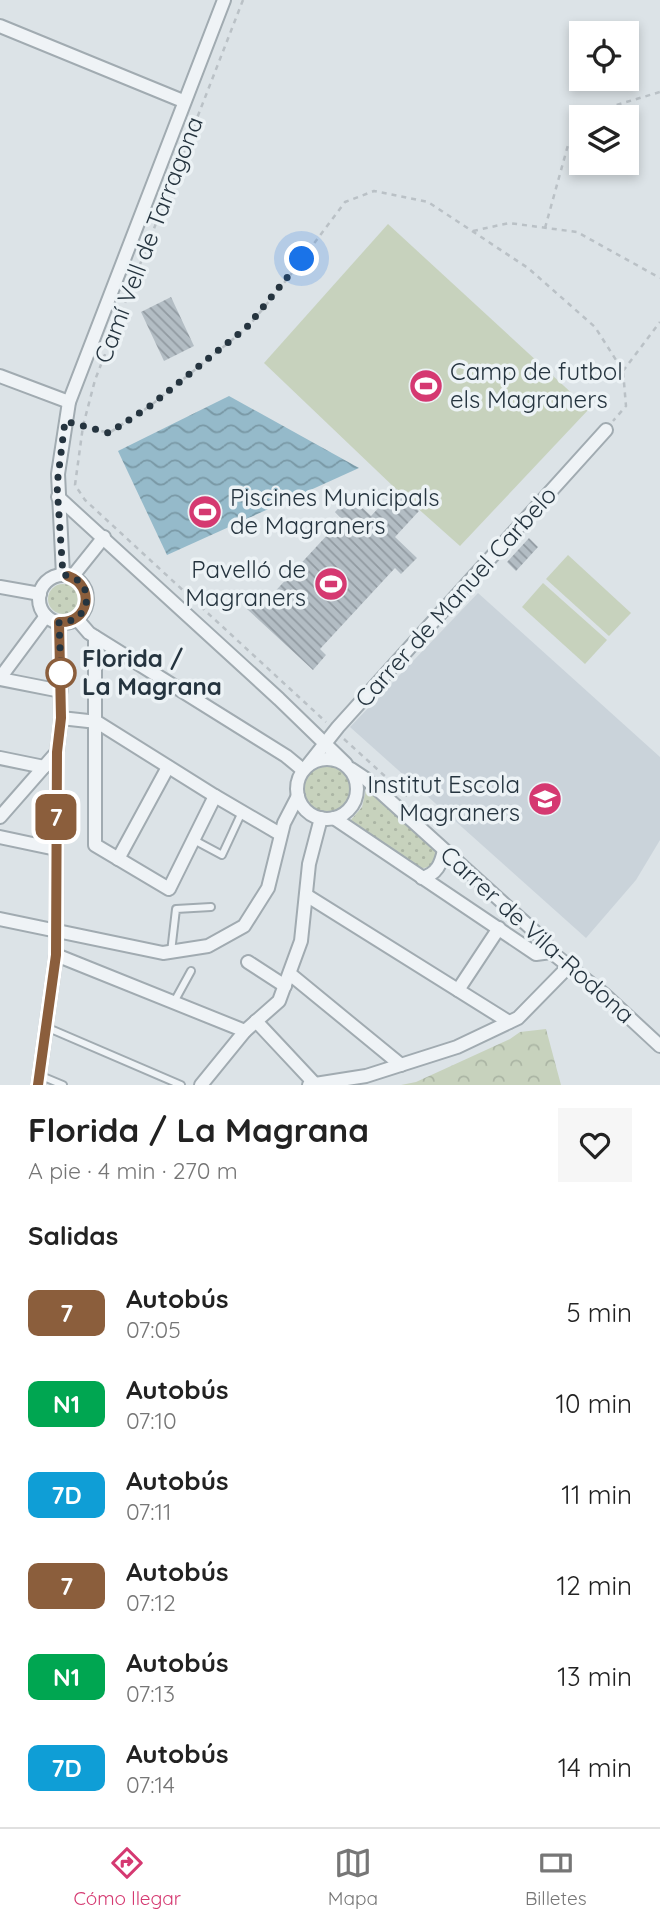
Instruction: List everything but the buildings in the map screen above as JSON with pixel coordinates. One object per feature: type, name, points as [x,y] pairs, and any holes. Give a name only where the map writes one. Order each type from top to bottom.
[{"type":"street","name":"Camí Vell de Tarragona","points":[[68,576],[58,497],[58,474],[69,402],[224,0]]},
{"type":"street","points":[[0,26],[183,101]]},
{"type":"street","points":[[0,376],[69,402]]},
{"type":"street","name":"Carrer de Manuel Carbelo","points":[[306,767],[335,731],[606,430]]},
{"type":"street","name":"Carrer de Vila-Rodona","points":[[58,497],[293,712],[348,767],[366,779],[544,940],[551,952],[605,995],[660,1046]]},
{"type":"street","points":[[68,576],[104,537]]},
{"type":"street","points":[[68,576],[81,583],[87,597],[85,607],[76,618],[59,622],[47,616],[40,603],[40,594],[50,579],[68,576]]},
{"type":"street","points":[[0,587],[40,594]]},
{"type":"street","points":[[47,616],[0,679],[61,691]]},
{"type":"street","points":[[76,618],[83,628],[95,637],[306,767]]},
{"type":"street","points":[[39,1080],[56,955],[57,752],[61,718],[59,622]]},
{"type":"street","points":[[95,637],[95,845],[169,889],[215,796]]},
{"type":"street","points":[[61,718],[97,722],[280,834]]},
{"type":"street","points":[[0,817],[57,752]]},
{"type":"street","points":[[0,758],[44,767]]},
{"type":"street","points":[[328,818],[347,812],[357,795],[357,781],[348,767],[327,758],[306,767],[298,782],[298,796],[304,808],[328,818],[536,954],[551,952]]},
{"type":"street","points":[[118,859],[168,767]]},
{"type":"street","points":[[0,919],[163,953],[208,946],[244,926],[268,888],[280,834],[298,796]]},
{"type":"street","points":[[201,1085],[245,1031],[279,1001],[301,941],[309,864],[328,818]]},
{"type":"street","points":[[0,837],[56,849]]},
{"type":"street","name":"Carrer de Vila-Rodona","points":[[422,878],[432,874],[439,866],[444,850]]},
{"type":"street","points":[[306,895],[509,1022]]},
{"type":"street","points":[[458,990],[499,928]]},
{"type":"street","points":[[56,955],[245,1031]]},
{"type":"street","points":[[248,962],[287,980],[401,1065]]},
{"type":"street","points":[[256,1021],[312,1084],[366,1076],[457,1047],[518,1018],[569,966]]},
{"type":"lane","points":[[193,840],[222,855],[242,812]]},
{"type":"lane","points":[[171,951],[176,909],[211,907]]},
{"type":"lane","points":[[174,1002],[191,971]]},
{"type":"lane","points":[[46,1027],[181,1085]]},
{"type":"lane","points":[[39,1080],[63,1085]]},
{"type":"path","name":"Camí Vell de Tarragona","points":[[243,0],[95,380],[83,426],[75,485],[85,500],[335,731]]},
{"type":"path","points":[[616,105],[660,92]]},
{"type":"path","points":[[545,228],[569,144]]},
{"type":"path","points":[[65,421],[109,433],[150,406],[247,327],[345,202],[374,191],[428,202],[528,268],[594,327],[623,371],[626,406],[606,430]]},
{"type":"path","points":[[472,231],[509,223],[577,232],[660,278]]},
{"type":"path","points":[[623,371],[660,322]]},
{"type":"path","points":[[335,731],[413,802]]},
{"type":"shaded area","name":"Institut Escola Magraners","points":[[478,593],[660,757],[660,840],[636,880],[586,938],[350,727]]},
{"type":"green space","name":"Camp de futbol els Magraners","points":[[388,224],[589,409],[460,546],[264,363]]},
{"type":"green space","points":[[568,555],[631,613],[609,636],[546,579]]},
{"type":"green space","points":[[543,583],[607,640],[585,664],[522,607]]},
{"type":"green space","points":[[63,584],[74,588],[78,599],[74,610],[63,614],[52,610],[48,599],[52,588]]},
{"type":"green space","points":[[327,766],[343,773],[350,789],[343,805],[327,812],[311,805],[304,789],[311,773]]},
{"type":"green space","points":[[367,786],[432,846],[436,854],[432,866],[419,869],[349,822],[362,807]]},
{"type":"green space","points":[[546,1029],[561,1085],[401,1085],[416,1082],[520,1032]]},
{"type":"water","name":"Piscines Municipals de Magraners","points":[[229,396],[359,468],[167,555],[118,451]]},
{"type":"bus line","name":"7","points":[[38,1085],[56,955],[57,752],[61,718],[59,622],[72,621],[80,615],[87,597],[81,583],[68,576]]},
{"type":"place","name":"Camp de futbol els Magraners","points":[[426,386]]},
{"type":"place","name":"Piscines Municipals de Magraners","points":[[205,512]]},
{"type":"place","name":"Pavelló de Magraners","points":[[331,584]]},
{"type":"place","name":"Florida / La Magrana","points":[[61,673]]},
{"type":"place","name":"Institut Escola Magraners","points":[[545,799]]},
{"type":"route","points":[[61,673],[59,622],[72,621],[80,615],[87,597],[81,583],[63,575],[57,485],[65,421],[109,433],[150,406],[247,327],[302,259]]}]
